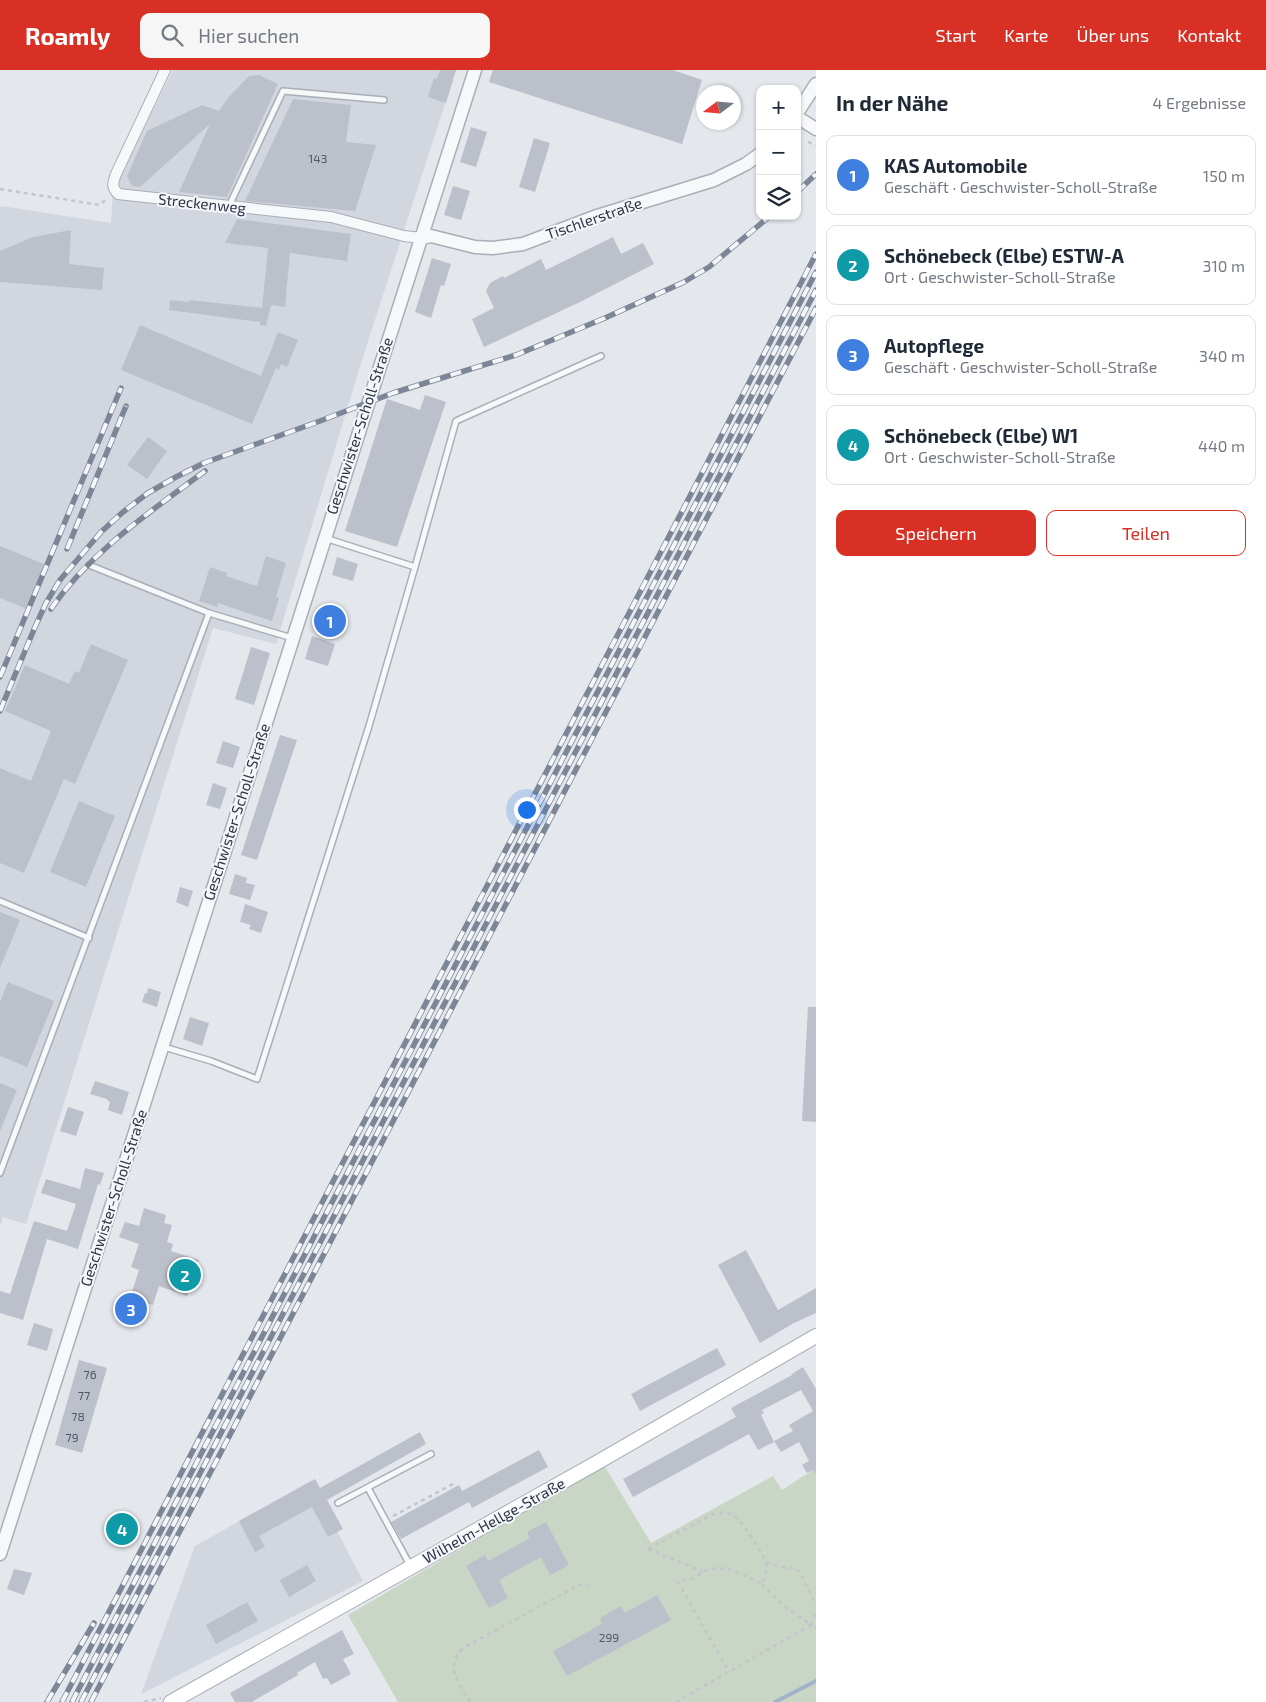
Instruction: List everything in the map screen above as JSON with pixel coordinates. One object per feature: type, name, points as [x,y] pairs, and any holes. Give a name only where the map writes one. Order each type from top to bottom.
[{"type":"main road","name":"Wilhelm-Hellge-Straße","points":[[171,1702],[606,1458],[816,1336]]},
{"type":"street","points":[[115,190],[112,184],[116,174],[165,70]]},
{"type":"street","name":"Geschwister-Scholl-Straße","points":[[0,1554],[474,70]]},
{"type":"street","points":[[801,107],[816,84]]},
{"type":"street","points":[[801,120],[816,129]]},
{"type":"street","name":"Tischlerstraße","points":[[421,238],[431,236],[475,247],[493,248],[523,244],[594,218],[714,180],[756,157]]},
{"type":"street","name":"Streckenweg","points":[[115,190],[118,194],[129,196],[331,217],[404,236],[421,238]]},
{"type":"lane","points":[[228,207],[282,91],[384,100]]},
{"type":"lane","points":[[162,1046],[211,1062],[256,1080],[369,726],[416,567],[456,421],[601,356]]},
{"type":"lane","points":[[324,538],[416,567]]},
{"type":"lane","points":[[89,566],[209,613],[292,638]]},
{"type":"lane","points":[[0,1173],[209,613]]},
{"type":"lane","points":[[0,901],[88,938]]},
{"type":"lane","points":[[338,1503],[431,1454]]},
{"type":"lane","points":[[368,1488],[411,1567]]},
{"type":"path","points":[[808,142],[816,146]]},
{"type":"path","points":[[0,189],[100,205],[115,190]]},
{"type":"path","points":[[385,1520],[452,1484]]},
{"type":"path","points":[[703,1571],[648,1549],[713,1514],[725,1513],[734,1516],[742,1522],[766,1562],[766,1573],[762,1584]]},
{"type":"path","points":[[766,1562],[778,1567],[794,1568],[799,1571],[816,1605]]},
{"type":"path","points":[[729,1672],[678,1582],[697,1577],[703,1571],[717,1568],[727,1569],[762,1584],[783,1605],[816,1628]]},
{"type":"path","points":[[470,1702],[455,1676],[453,1668],[454,1660],[463,1648],[579,1585],[588,1586]]},
{"type":"path","points":[[676,1702],[811,1625],[816,1611]]},
{"type":"shaded area","points":[[173,70],[456,70],[361,363],[276,644],[213,628],[26,1224],[3,1217],[0,1226],[0,208],[1,206],[111,223],[113,190]]},
{"type":"shaded area","points":[[311,1481],[363,1581],[141,1694],[195,1546]]},
{"type":"green space","points":[[604,1465],[651,1543],[773,1476],[782,1490],[816,1468],[816,1702],[398,1702],[348,1615]]},
{"type":"building","points":[[440,70],[456,70],[446,103],[428,97],[434,78],[437,79]]},
{"type":"building","points":[[493,70],[673,70],[702,80],[700,85],[696,85],[696,99],[682,144],[489,82]]},
{"type":"building","points":[[259,75],[278,84],[227,197],[179,192],[210,124],[140,187],[132,186],[127,176],[147,131],[202,105],[219,111],[228,98],[249,76]]},
{"type":"building","points":[[293,99],[351,105],[346,142],[376,145],[355,211],[245,201]]},
{"type":"building","points":[[471,127],[487,132],[476,167],[460,162]]},
{"type":"building","points":[[534,138],[550,143],[535,192],[519,187]]},
{"type":"building","points":[[453,186],[470,191],[461,220],[444,215]]},
{"type":"building","points":[[237,219],[351,234],[347,261],[290,253],[285,307],[271,305],[266,326],[260,325],[260,322],[169,310],[170,300],[189,302],[189,300],[262,308],[268,248],[225,243]]},
{"type":"building","points":[[71,230],[69,264],[104,268],[102,290],[0,282],[0,251],[33,237]]},
{"type":"building","points":[[613,237],[621,254],[643,243],[654,264],[580,302],[484,347],[472,319],[494,308],[486,291],[490,283],[541,259],[546,270]]},
{"type":"building","points":[[432,258],[451,264],[444,286],[441,285],[431,318],[415,312]]},
{"type":"building","points":[[140,325],[261,376],[278,332],[298,340],[287,367],[281,364],[279,370],[276,368],[252,424],[121,370]]},
{"type":"building","points":[[425,395],[446,402],[397,547],[345,531],[387,399],[420,410]]},
{"type":"building","points":[[148,437],[167,451],[147,479],[127,465]]},
{"type":"building","points":[[0,546],[46,565],[27,609],[0,598]]},
{"type":"building","points":[[266,556],[286,563],[276,597],[279,598],[272,621],[218,603],[217,607],[199,601],[210,567],[227,573],[226,576],[257,586]]},
{"type":"building","points":[[337,557],[358,564],[353,581],[332,575]]},
{"type":"building","points":[[312,636],[335,644],[328,666],[305,659]]},
{"type":"building","points":[[91,644],[128,660],[75,784],[64,779],[24,873],[0,863],[0,768],[31,781],[51,731],[5,711],[25,665],[69,684],[75,671],[79,673]]},
{"type":"building","points":[[251,647],[270,653],[254,705],[235,699]]},
{"type":"building","points":[[280,735],[297,740],[257,860],[241,855]]},
{"type":"building","points":[[223,741],[240,747],[233,768],[216,763]]},
{"type":"building","points":[[213,783],[227,788],[220,809],[206,805]]},
{"type":"building","points":[[79,801],[115,816],[86,887],[50,872]]},
{"type":"building","points":[[235,874],[247,878],[246,883],[255,885],[250,900],[229,894]]},
{"type":"building","points":[[180,887],[193,891],[188,907],[176,902]]},
{"type":"building","points":[[245,904],[268,912],[261,933],[249,929],[251,925],[240,922]]},
{"type":"building","points":[[0,912],[20,920],[0,968]]},
{"type":"building","points":[[8,982],[54,1001],[27,1067],[0,1056],[0,1002]]},
{"type":"building","points":[[148,988],[161,992],[157,1007],[142,1002]]},
{"type":"building","points":[[808,1007],[816,1007],[816,1122],[802,1121]]},
{"type":"building","points":[[190,1017],[209,1023],[202,1046],[183,1039]]},
{"type":"building","points":[[95,1081],[129,1092],[122,1115],[108,1110],[110,1102],[107,1099],[90,1094]]},
{"type":"building","points":[[0,1083],[17,1090],[0,1131]]},
{"type":"building","points":[[68,1107],[84,1112],[76,1136],[60,1131]]},
{"type":"building","points":[[85,1168],[104,1173],[100,1185],[98,1184],[78,1249],[47,1239],[23,1320],[0,1313],[0,1291],[10,1294],[34,1221],[67,1231],[76,1204],[41,1193],[46,1179],[80,1189]]},
{"type":"building","points":[[144,1208],[166,1215],[164,1223],[172,1225],[167,1242],[173,1244],[171,1251],[199,1260],[187,1296],[159,1286],[153,1305],[130,1298],[139,1270],[131,1267],[139,1244],[119,1237],[125,1222],[139,1226]]},
{"type":"building","points":[[746,1250],[778,1310],[816,1288],[816,1313],[794,1323],[760,1343],[718,1265]]},
{"type":"building","points":[[34,1323],[53,1329],[47,1351],[27,1345]]},
{"type":"building","points":[[717,1348],[726,1365],[640,1411],[631,1394]]},
{"type":"building","points":[[79,1360],[107,1368],[82,1453],[55,1445]]},
{"type":"building","points":[[803,1367],[816,1389],[816,1475],[813,1470],[807,1473],[802,1465],[809,1461],[799,1442],[781,1452],[774,1441],[793,1431],[789,1425],[813,1411],[801,1390],[762,1410],[764,1413],[761,1415],[774,1442],[758,1450],[749,1434],[633,1497],[623,1479],[736,1417],[731,1408],[792,1375]]},
{"type":"building","points":[[420,1432],[426,1444],[327,1500],[343,1529],[328,1537],[312,1507],[259,1536],[265,1547],[255,1552],[239,1521],[315,1479],[320,1488]]},
{"type":"building","points":[[539,1450],[548,1467],[472,1508],[469,1502],[401,1539],[391,1522],[459,1485],[462,1491]]},
{"type":"building","points":[[546,1522],[569,1565],[550,1575],[541,1557],[499,1580],[508,1598],[489,1608],[466,1566],[485,1555],[488,1561],[530,1538],[527,1532]]},
{"type":"building","points":[[307,1565],[316,1581],[289,1597],[280,1580]]},
{"type":"building","points":[[14,1569],[32,1573],[24,1595],[7,1589]]},
{"type":"building","points":[[657,1595],[671,1620],[567,1676],[553,1651],[602,1624],[600,1618],[621,1606],[625,1613]]},
{"type":"building","points":[[247,1602],[258,1621],[216,1644],[206,1625]]},
{"type":"building","points":[[342,1630],[354,1654],[343,1659],[351,1674],[331,1685],[327,1678],[323,1679],[315,1662],[297,1673],[298,1675],[252,1702],[235,1702],[230,1693]]},
{"type":"waterway","points":[[775,1702],[816,1681]]},
{"type":"railway","points":[[801,188],[816,174]]},
{"type":"railway","points":[[0,711],[35,627],[46,603],[60,580],[101,532],[148,493],[204,463],[393,393],[516,355],[605,318],[684,282],[709,267],[765,220]]},
{"type":"railway","points":[[62,1702],[816,254]]},
{"type":"railway","points":[[72,1702],[816,272]]},
{"type":"railway","points":[[81,1702],[816,290]]},
{"type":"railway","points":[[91,1702],[816,308]]},
{"type":"railway","points":[[0,677],[121,388]]},
{"type":"railway","points":[[67,549],[126,406]]},
{"type":"railway","points":[[51,609],[67,588],[102,551],[142,518],[205,471]]},
{"type":"railway","points":[[47,1702],[94,1623]]},
{"type":"place","name":"KAS Automobile","points":[[330,621]]},
{"type":"place","name":"Schönebeck (Elbe) ESTW-A","points":[[185,1275]]},
{"type":"place","name":"Autopflege","points":[[131,1309]]},
{"type":"place","name":"Schönebeck (Elbe) W1","points":[[122,1529]]}]
